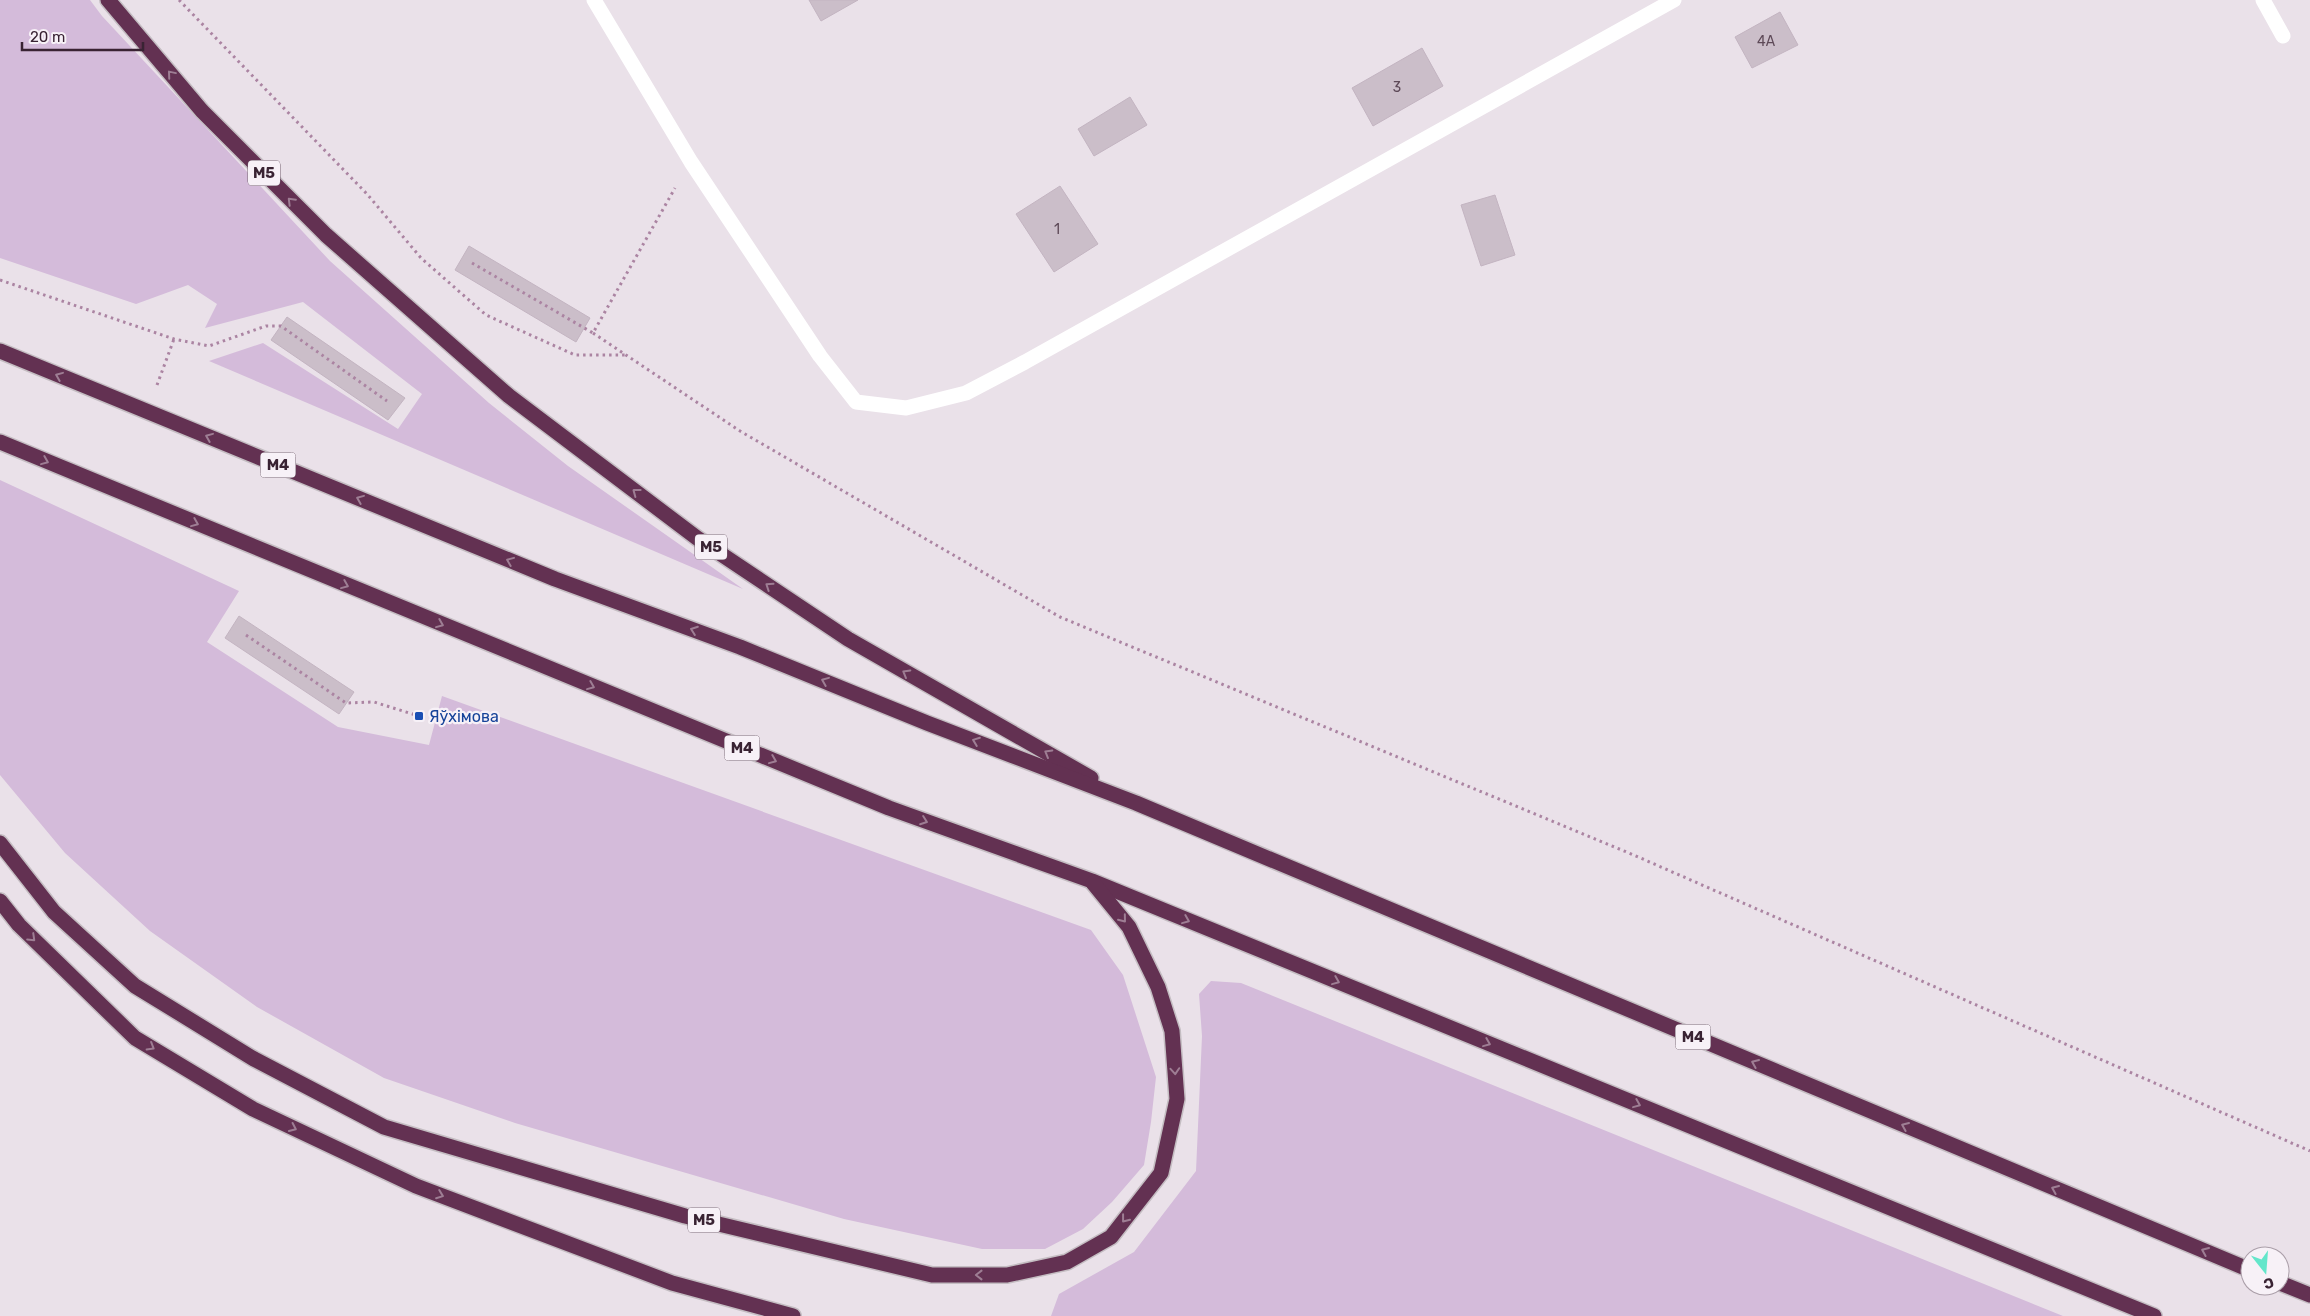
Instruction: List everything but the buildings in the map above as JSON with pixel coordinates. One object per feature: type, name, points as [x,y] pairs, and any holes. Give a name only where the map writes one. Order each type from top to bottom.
[{"type":"highway","name":"М5","points":[[108,0],[202,111],[326,235],[509,396],[697,538],[848,639],[1136,803]]},
{"type":"highway","name":"М4","points":[[0,351],[555,579],[740,647],[927,723],[1136,803],[2240,1266]]},
{"type":"highway","name":"М4","points":[[0,442],[889,808],[1092,881],[2154,1316]]},
{"type":"highway","name":"М5","points":[[0,843],[54,912],[135,986],[254,1058],[384,1127],[685,1216],[932,1275],[1007,1275],[1067,1262],[1111,1237],[1161,1173],[1177,1099],[1172,1031],[1158,987],[1129,927],[1092,881]]},
{"type":"highway","points":[[0,901],[19,925],[135,1038],[253,1109],[416,1186],[672,1284],[793,1316]]},
{"type":"highway","points":[[2290,1287],[2310,1295]]},
{"type":"street","points":[[594,0],[691,162],[820,356],[856,402],[906,408],[966,393],[1026,362],[1674,0]]},
{"type":"street","points":[[2263,0],[2283,36]]},
{"type":"path","points":[[179,0],[367,194],[421,258],[486,315],[575,355],[627,355]]},
{"type":"path","points":[[593,333],[691,162]]},
{"type":"path","points":[[472,263],[593,333],[740,431],[1060,617],[1629,853],[2310,1150]]},
{"type":"path","points":[[0,280],[174,339],[209,346],[266,326],[281,326],[387,401]]},
{"type":"path","points":[[147,412],[174,339]]},
{"type":"path","points":[[246,635],[346,703],[374,702],[419,716]]},
{"type":"shaded area","points":[[0,0],[90,0],[102,16],[330,261],[489,403],[568,466],[743,589],[209,361],[263,343],[398,429],[422,394],[303,302],[205,328],[217,304],[188,285],[136,304],[0,258]]},
{"type":"shaded area","points":[[0,480],[239,591],[207,642],[338,727],[429,745],[442,696],[1091,930],[1123,975],[1156,1077],[1144,1165],[1112,1202],[1083,1229],[1045,1249],[982,1249],[844,1219],[515,1123],[384,1078],[257,1007],[150,931],[65,853],[0,775]]},
{"type":"shaded area","points":[[1211,981],[1241,983],[2063,1316],[1051,1316],[1059,1294],[1134,1252],[1196,1171],[1202,1036],[1199,994]]},
{"type":"place","name":"Яўхімова","points":[[419,716]]}]
